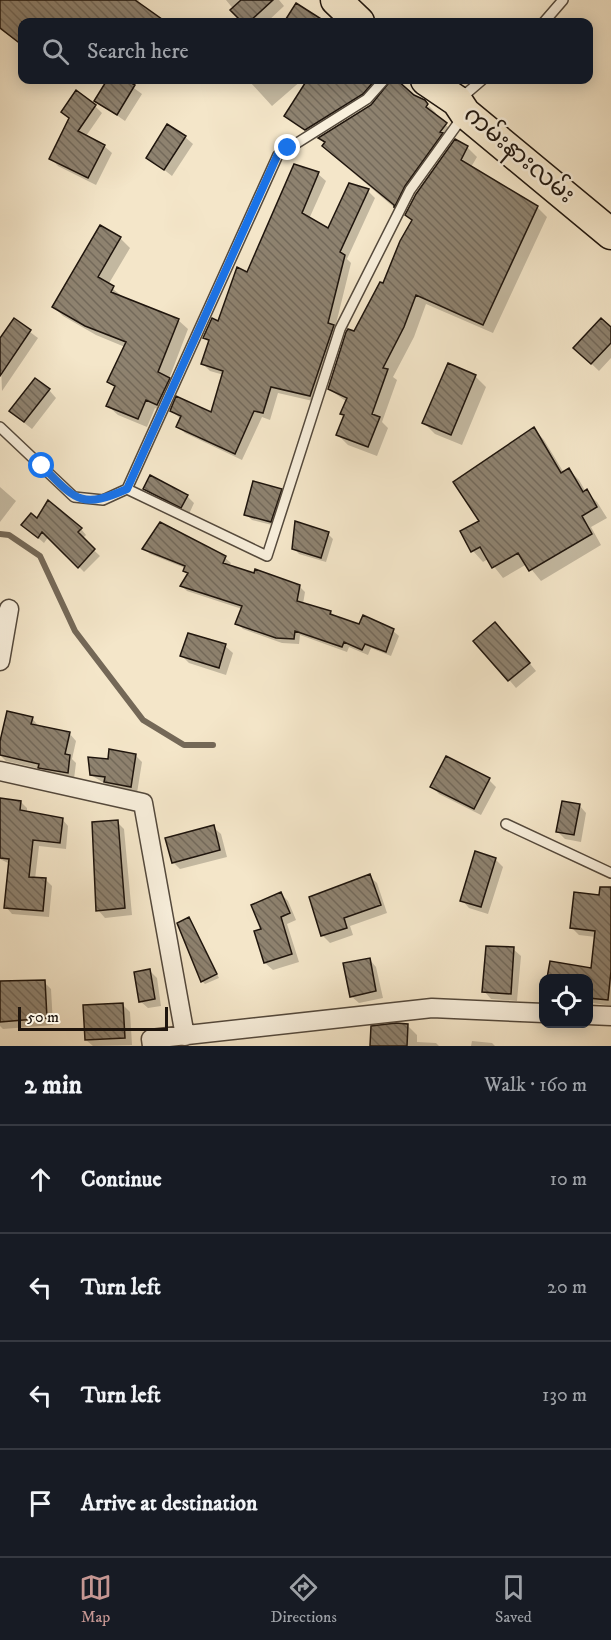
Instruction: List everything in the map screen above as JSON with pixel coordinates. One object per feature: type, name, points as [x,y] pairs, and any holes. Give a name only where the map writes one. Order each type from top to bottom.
[{"type":"main road","points":[[336,0],[355,18]]},
{"type":"main road","name":"ကမ်းနားလမ်း","points":[[431,84],[611,234]]},
{"type":"street","points":[[0,661],[9,609]]},
{"type":"street","points":[[0,771],[143,803],[185,1035]]},
{"type":"street","points":[[152,1046],[151,1039],[432,1008],[539,1013]]},
{"type":"street","points":[[593,1015],[611,1016]]},
{"type":"lane","points":[[547,18],[562,0]]},
{"type":"lane","points":[[0,427],[74,497],[103,500],[127,489],[278,154],[367,99],[380,84]]},
{"type":"lane","points":[[127,489],[267,556],[340,329],[410,190],[461,107],[479,84]]},
{"type":"lane","points":[[506,824],[611,873]]},
{"type":"building","points":[[0,0],[135,0],[160,18],[18,18],[18,42],[0,28]]},
{"type":"building","points":[[241,0],[273,0],[253,18],[238,18],[230,10]]},
{"type":"building","points":[[296,3],[320,18],[287,18]]},
{"type":"building","points":[[105,84],[135,85],[117,115],[94,101]]},
{"type":"building","points":[[304,84],[372,84],[363,94],[305,130],[284,116]]},
{"type":"building","points":[[388,84],[402,84],[414,95],[425,100],[428,104],[426,107],[447,123],[440,132],[443,133],[405,186],[394,208],[394,205],[322,146],[325,142],[318,138],[371,105]]},
{"type":"building","points":[[76,90],[96,105],[78,131],[105,145],[88,178],[49,159],[69,118],[61,112]]},
{"type":"building","points":[[167,124],[186,136],[164,170],[146,158]]},
{"type":"building","points":[[455,139],[468,146],[461,160],[538,206],[483,325],[416,295],[404,327],[383,368],[388,369],[372,414],[380,417],[368,447],[336,435],[344,415],[340,414],[347,398],[328,389],[346,332],[348,329],[354,331],[380,282],[383,283],[400,241],[412,220],[405,215],[416,194]]},
{"type":"building","points":[[294,164],[319,172],[302,213],[328,228],[349,183],[369,189],[340,252],[345,255],[328,323],[334,325],[310,396],[271,387],[263,413],[254,411],[235,454],[176,427],[181,416],[170,411],[176,396],[211,412],[223,371],[201,364],[209,340],[203,338],[212,318],[218,321],[237,267],[247,272]]},
{"type":"building","points":[[100,225],[121,237],[98,277],[114,286],[111,292],[179,319],[158,372],[170,378],[157,405],[146,400],[138,419],[106,406],[115,386],[107,382],[126,342],[85,326],[52,307]]},
{"type":"building","points":[[14,318],[31,330],[0,376],[0,338]]},
{"type":"building","points":[[601,318],[611,327],[611,343],[591,364],[573,348]]},
{"type":"building","points":[[448,363],[476,375],[451,435],[422,423]]},
{"type":"building","points":[[35,378],[50,389],[24,422],[9,411]]},
{"type":"building","points":[[534,427],[561,473],[569,468],[583,492],[587,489],[597,507],[582,516],[592,534],[529,571],[518,553],[492,568],[480,547],[471,552],[460,531],[479,521],[453,482]]},
{"type":"building","points":[[150,475],[188,495],[181,508],[143,489]]},
{"type":"building","points":[[253,481],[282,489],[271,522],[244,515]]},
{"type":"building","points":[[48,500],[82,528],[78,532],[95,549],[78,568],[42,532],[38,538],[21,525],[31,513],[37,518]]},
{"type":"building","points":[[295,521],[329,532],[321,558],[292,549]]},
{"type":"building","points":[[160,522],[226,556],[223,563],[254,573],[255,569],[300,585],[297,601],[331,611],[330,614],[359,624],[363,615],[394,629],[386,652],[365,644],[362,650],[344,642],[342,647],[295,631],[294,639],[276,638],[235,624],[242,606],[180,586],[188,573],[183,571],[185,566],[142,549]]},
{"type":"building","points":[[495,622],[530,663],[508,681],[473,641]]},
{"type":"building","points":[[188,633],[226,644],[219,668],[180,656]]},
{"type":"building","points":[[7,711],[33,717],[31,724],[70,732],[65,754],[70,755],[68,773],[38,768],[39,764],[0,755],[0,741]]},
{"type":"building","points":[[109,749],[136,754],[131,787],[104,782],[105,777],[90,775],[88,757],[108,759]]},
{"type":"building","points":[[446,756],[490,778],[474,809],[430,787]]},
{"type":"building","points":[[0,798],[21,801],[20,810],[63,818],[60,843],[33,840],[29,877],[46,878],[43,911],[4,908],[9,859],[0,858]]},
{"type":"building","points":[[562,801],[580,804],[574,835],[556,832]]},
{"type":"building","points":[[118,820],[125,908],[96,911],[92,822]]},
{"type":"building","points":[[214,825],[220,850],[172,863],[165,838]]},
{"type":"building","points":[[475,851],[496,858],[481,907],[460,901]]},
{"type":"building","points":[[370,874],[381,905],[344,918],[347,928],[321,936],[309,897]]},
{"type":"building","points":[[600,887],[611,887],[611,971],[608,1000],[593,998],[593,974],[548,974],[550,961],[591,968],[595,931],[570,928],[574,892],[599,895]]},
{"type":"building","points":[[281,892],[290,913],[281,917],[292,954],[264,963],[254,931],[261,929],[251,905]]},
{"type":"building","points":[[189,917],[217,974],[201,982],[177,923]]},
{"type":"building","points":[[486,946],[514,947],[511,994],[482,992]]},
{"type":"building","points":[[370,958],[376,991],[350,997],[343,963]]},
{"type":"building","points":[[150,969],[155,999],[139,1002],[134,972]]},
{"type":"building","points":[[45,980],[47,1018],[0,1022],[0,981]]},
{"type":"building","points":[[123,1003],[125,1038],[85,1040],[83,1005]]},
{"type":"building","points":[[408,1024],[407,1046],[370,1046],[371,1026]]},
{"type":"waterway","points":[[0,534],[9,535],[40,556],[75,631],[143,720],[184,745],[213,745]]},
{"type":"route","points":[[42,466],[74,497],[103,500],[127,489],[278,154],[288,148]]}]
